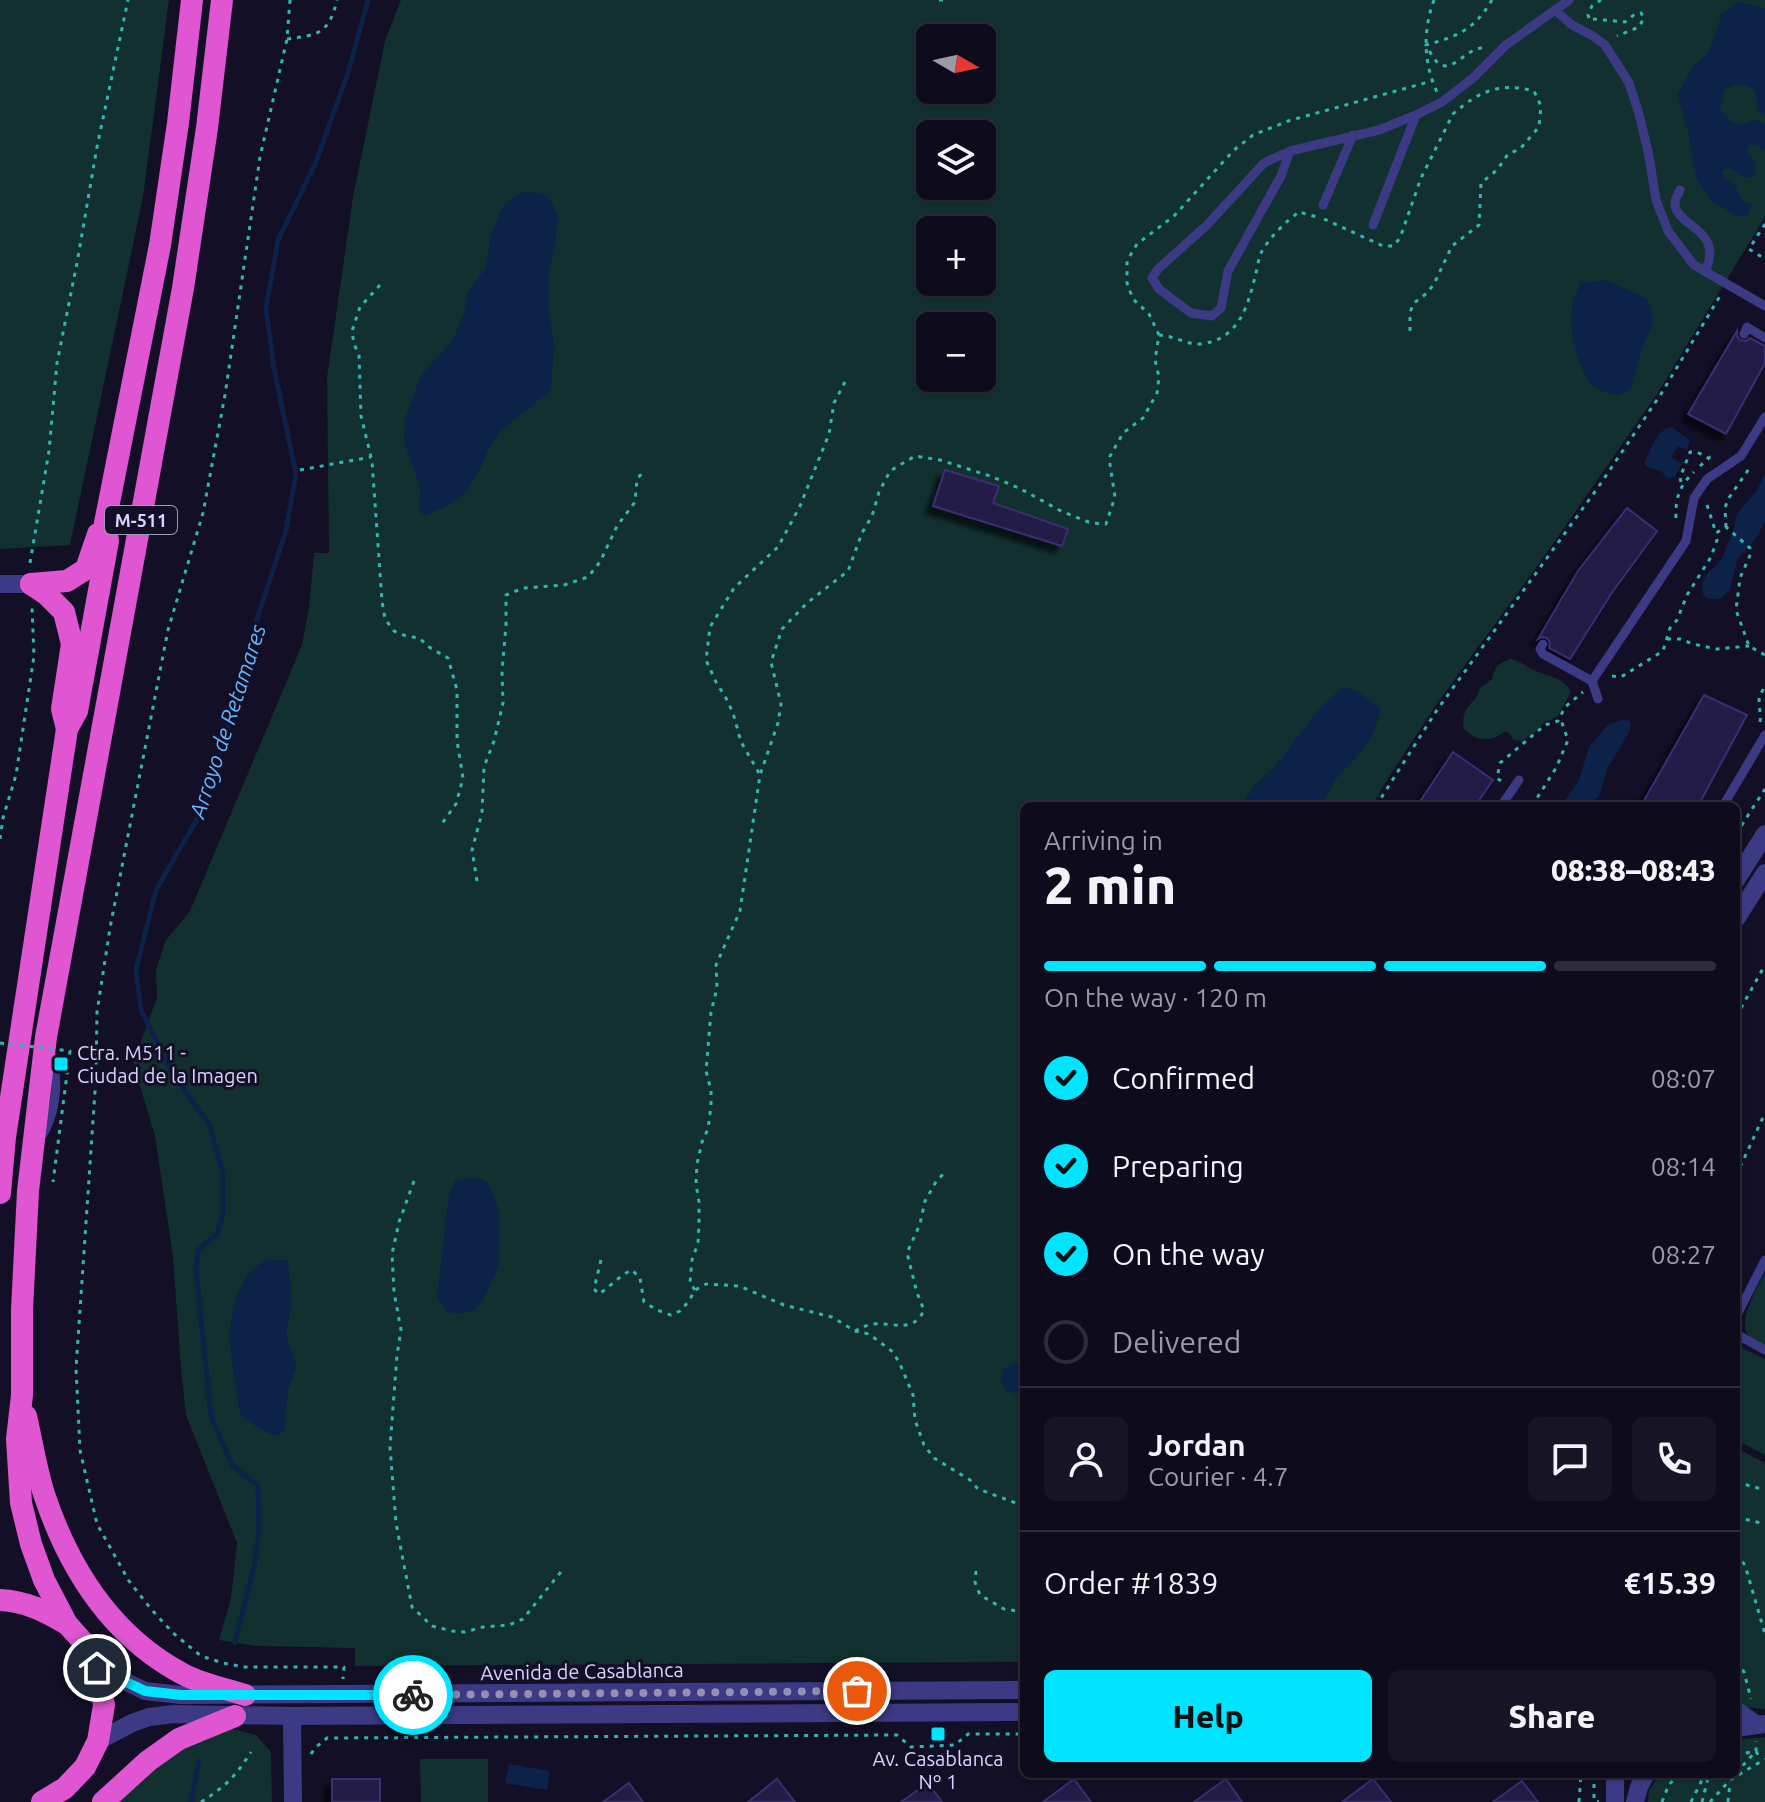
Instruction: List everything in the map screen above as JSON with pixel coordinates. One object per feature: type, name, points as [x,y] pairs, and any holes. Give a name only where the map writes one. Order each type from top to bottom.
[{"type":"highway","name":"M-511","points":[[0,1193],[2,1142],[67,729],[77,711],[108,541],[105,523],[160,245],[192,0]]},
{"type":"highway","name":"M-511","points":[[42,1802],[65,1788],[85,1767],[98,1741],[104,1705],[97,1668],[85,1644],[67,1624],[44,1580],[21,1503],[17,1439],[22,1395],[22,1310],[28,1191],[46,1037],[183,288],[222,0]]},
{"type":"highway","name":"M-511","points":[[31,584],[67,581],[86,569],[95,538],[105,523]]},
{"type":"highway","name":"M-511","points":[[31,584],[64,612],[72,644],[62,709],[67,729]]},
{"type":"highway","points":[[22,1395],[43,1492],[60,1536],[86,1586],[139,1646],[183,1675],[245,1695]]},
{"type":"highway","name":"M-511","points":[[0,1600],[40,1608],[67,1624]]},
{"type":"highway","points":[[103,1802],[148,1761],[179,1739],[235,1716]]},
{"type":"street","points":[[0,584],[31,584]]},
{"type":"street","points":[[1740,874],[1765,834]]},
{"type":"street","points":[[1740,913],[1765,873]]},
{"type":"street","name":"Avenida de Casablanca","points":[[97,1668],[145,1691],[181,1695],[1020,1690]]},
{"type":"street","points":[[98,1741],[132,1723],[174,1714],[1020,1712]]},
{"type":"street","points":[[1740,1712],[1761,1724]]},
{"type":"street","points":[[292,1716],[293,1802]]},
{"type":"street","points":[[1740,1727],[1761,1724]]},
{"type":"street","points":[[1615,1778],[1615,1802]]},
{"type":"street","points":[[1635,1802],[1644,1778]]},
{"type":"lane","points":[[1290,151],[1281,176],[1228,271],[1221,308],[1212,316],[1191,313],[1159,289],[1152,278],[1158,269],[1207,225],[1264,163],[1290,151],[1379,130],[1442,102],[1473,78],[1506,45],[1569,0]]},
{"type":"lane","points":[[1555,10],[1572,25],[1602,43],[1629,83],[1649,156],[1656,200],[1668,231],[1694,265],[1765,306]]},
{"type":"lane","points":[[1373,225],[1416,115]]},
{"type":"lane","points":[[1323,205],[1353,135]]},
{"type":"lane","points":[[1680,190],[1675,203],[1677,211],[1702,234],[1710,247],[1711,255],[1705,271]]},
{"type":"lane","points":[[1744,334],[1747,327],[1765,338]]},
{"type":"lane","points":[[1543,644],[1540,649],[1543,654],[1595,689],[1598,670],[1686,541],[1694,498],[1707,479],[1741,456],[1765,417]]},
{"type":"lane","points":[[1725,802],[1765,736]]},
{"type":"lane","points":[[1504,802],[1519,780]]},
{"type":"lane","points":[[1740,1309],[1765,1260]]},
{"type":"lane","points":[[1740,1336],[1765,1350]]},
{"type":"path","points":[[0,839],[16,775],[34,656],[30,557],[49,451],[57,363],[128,0]]},
{"type":"path","points":[[290,0],[287,39],[260,157],[225,395],[203,513],[168,630],[110,928],[97,1012],[96,1077],[76,1368],[80,1450],[97,1524],[129,1581],[151,1609],[173,1633],[201,1656],[244,1667],[344,1667],[343,1679]]},
{"type":"path","points":[[287,39],[316,36],[326,27],[337,0]]},
{"type":"path","points":[[939,0],[945,0]]},
{"type":"path","points":[[1434,0],[1428,16],[1426,60],[1442,102]]},
{"type":"path","points":[[1426,45],[1458,36],[1483,16],[1492,0]]},
{"type":"path","points":[[1601,0],[1592,6],[1589,19],[1625,22],[1641,13],[1644,18],[1639,27],[1602,43]]},
{"type":"path","points":[[1426,45],[1437,62],[1444,66],[1450,66],[1474,48],[1482,48],[1493,58]]},
{"type":"path","points":[[695,1290],[690,1283],[692,1260],[698,1243],[697,1164],[708,1129],[711,1106],[706,1071],[711,1012],[717,988],[716,965],[740,911],[760,775],[778,723],[781,704],[771,662],[782,629],[807,603],[848,571],[890,471],[915,456],[940,460],[1019,488],[1091,523],[1106,524],[1115,497],[1109,458],[1123,433],[1143,418],[1157,393],[1159,377],[1155,360],[1159,335],[1200,344],[1220,339],[1236,328],[1251,294],[1262,253],[1286,220],[1299,212],[1319,217],[1383,246],[1393,246],[1400,238],[1421,178],[1453,114],[1491,89],[1516,86],[1534,91],[1541,106],[1539,127],[1520,149],[1508,154],[1497,170],[1481,183],[1479,225],[1452,246],[1427,293],[1414,303],[1410,312],[1410,332]]},
{"type":"path","points":[[1765,224],[1749,249],[1765,259]]},
{"type":"path","points":[[380,285],[360,307],[352,331],[359,355],[361,416],[371,457],[385,619],[394,631],[419,638],[448,658],[457,690],[457,741],[463,778],[456,804],[441,825]]},
{"type":"path","points":[[1378,802],[1437,710],[1599,486],[1661,394],[1721,294]]},
{"type":"path","points":[[760,775],[741,742],[733,713],[706,660],[710,627],[734,588],[778,547],[800,506],[829,434],[834,403],[845,382]]},
{"type":"path","points":[[1682,484],[1680,478],[1690,452],[1708,458]]},
{"type":"path","points":[[300,470],[371,457]]},
{"type":"path","points":[[1749,646],[1736,610],[1740,578],[1751,553],[1750,548],[1726,527],[1725,508],[1755,461]]},
{"type":"path","points":[[477,881],[472,850],[482,813],[484,767],[503,703],[506,595],[523,588],[564,585],[588,577],[600,562],[617,526],[635,502],[637,479],[645,470]]},
{"type":"path","points":[[1598,670],[1606,676],[1621,677],[1663,651],[1670,628],[1711,557],[1717,540],[1707,503],[1698,493]]},
{"type":"path","points":[[1716,533],[1726,527]]},
{"type":"path","points":[[1667,639],[1680,639],[1716,649],[1749,646],[1765,655]]},
{"type":"path","points":[[1765,688],[1759,696],[1761,719],[1756,731],[1765,736]]},
{"type":"path","points":[[1512,790],[1497,778],[1500,763],[1545,725],[1558,721],[1565,707],[1581,692],[1595,689]]},
{"type":"path","points":[[1535,802],[1556,768],[1568,740],[1560,717]]},
{"type":"path","points":[[1740,828],[1765,789]]},
{"type":"path","points":[[1740,1010],[1765,965]]},
{"type":"path","points":[[0,1043],[70,1051],[53,1182]]},
{"type":"path","points":[[1740,1167],[1765,1113]]},
{"type":"path","points":[[855,1331],[869,1324],[911,1325],[919,1320],[924,1310],[907,1253],[920,1224],[925,1201],[937,1180],[947,1171]]},
{"type":"path","points":[[414,1181],[399,1222],[392,1254],[394,1292],[401,1330],[390,1447],[396,1523],[412,1607],[432,1626],[452,1631],[509,1625],[523,1619],[564,1568]]},
{"type":"path","points":[[601,1260],[594,1289],[599,1294],[632,1270],[640,1278],[644,1302],[671,1315],[683,1308],[695,1290],[706,1284],[739,1286],[784,1305],[832,1317],[855,1331],[869,1334],[893,1352],[913,1395],[915,1420],[924,1445],[934,1458],[970,1480],[978,1489],[1020,1505]]},
{"type":"path","points":[[1740,1483],[1765,1490]]},
{"type":"path","points":[[1740,1518],[1765,1524]]},
{"type":"path","points":[[1740,1559],[1745,1565],[1765,1634]]},
{"type":"path","points":[[976,1571],[975,1582],[980,1595],[1004,1609],[1020,1611]]},
{"type":"path","points":[[1740,1667],[1761,1724]]},
{"type":"path","points":[[293,1763],[307,1760],[327,1738],[897,1735],[911,1747],[955,1745],[968,1734],[1020,1734]]},
{"type":"path","points":[[1740,1769],[1756,1751],[1763,1760],[1740,1774]]},
{"type":"path","points":[[201,1802],[224,1787],[251,1752]]},
{"type":"path","points":[[1579,1802],[1581,1778]]},
{"type":"path","points":[[1594,1778],[1594,1801],[1600,1802]]},
{"type":"path","points":[[1662,1802],[1669,1784],[1677,1778]]},
{"type":"path","points":[[1691,1802],[1705,1778]]},
{"type":"path","points":[[1702,1802],[1706,1778]]},
{"type":"path","points":[[1710,1802],[1733,1778]]},
{"type":"path","points":[[1728,1802],[1730,1780]]},
{"type":"path","points":[[209,1802],[210,1796]]},
{"type":"green space","points":[[0,0],[169,0],[143,197],[70,545],[0,549]]},
{"type":"green space","points":[[401,0],[1765,0],[1765,217],[1657,394],[1436,705],[1374,802],[1020,802],[1020,1662],[355,1666],[355,1648],[256,1646],[219,1640],[231,1599],[237,1543],[186,1415],[173,1257],[155,1136],[133,1063],[157,998],[156,969],[166,940],[190,911],[302,645],[314,553],[329,553],[327,378],[353,197],[385,41]]},
{"type":"green space","points":[[1511,659],[1560,680],[1571,692],[1557,717],[1545,722],[1522,741],[1514,740],[1508,732],[1488,739],[1477,738],[1463,727],[1467,708],[1480,688],[1492,679],[1498,666]]},
{"type":"green space","points":[[1765,1273],[1765,1344],[1748,1335],[1745,1322]]},
{"type":"green space","points":[[1740,1347],[1765,1359],[1765,1455],[1740,1442]]},
{"type":"green space","points":[[1740,1450],[1765,1463],[1765,1709],[1744,1707],[1740,1703]]},
{"type":"green space","points":[[229,1728],[256,1735],[271,1752],[272,1802],[114,1802],[175,1750]]},
{"type":"green space","points":[[1765,1737],[1765,1802],[1648,1802],[1649,1790],[1657,1778],[1740,1778],[1740,1740]]},
{"type":"green space","points":[[420,1759],[488,1759],[488,1802],[421,1802]]},
{"type":"water","points":[[1738,2],[1765,8],[1765,116],[1759,112],[1755,92],[1744,86],[1725,89],[1720,107],[1726,117],[1739,124],[1755,119],[1765,125],[1765,148],[1763,152],[1758,145],[1748,145],[1747,153],[1755,166],[1753,176],[1745,178],[1731,168],[1722,170],[1724,177],[1736,185],[1741,198],[1752,205],[1748,215],[1736,216],[1712,201],[1697,181],[1687,127],[1677,95],[1692,68],[1708,53],[1722,14]]},
{"type":"water","points":[[521,192],[541,193],[551,200],[558,217],[549,272],[549,310],[554,344],[551,390],[502,430],[466,492],[426,516],[419,511],[420,488],[404,441],[406,417],[421,375],[453,340],[464,313],[467,293],[485,269],[491,234],[503,207]]},
{"type":"water","points":[[1606,280],[1648,299],[1653,322],[1631,389],[1618,396],[1591,384],[1580,365],[1572,328],[1573,305],[1580,283]]},
{"type":"water","points":[[1671,427],[1690,440],[1687,450],[1678,446],[1671,457],[1682,463],[1675,477],[1668,479],[1661,471],[1644,464],[1658,436]]},
{"type":"water","points":[[1765,474],[1765,521],[1757,537],[1737,560],[1730,590],[1720,599],[1708,599],[1703,594],[1702,582],[1722,558],[1739,511],[1755,493]]},
{"type":"water","points":[[1344,687],[1359,692],[1381,710],[1373,735],[1338,776],[1322,802],[1244,802],[1253,788],[1278,763]]},
{"type":"water","points":[[1622,720],[1631,723],[1630,731],[1608,767],[1599,796],[1592,802],[1564,802],[1579,780],[1589,747],[1609,724]]},
{"type":"water","points":[[468,1178],[488,1183],[498,1208],[498,1267],[485,1297],[475,1310],[460,1314],[448,1312],[437,1297],[449,1194],[455,1181]]},
{"type":"water","points":[[288,1260],[291,1306],[286,1334],[297,1366],[288,1390],[284,1432],[275,1436],[240,1414],[230,1328],[237,1295],[249,1274],[263,1261]]},
{"type":"water","points":[[1020,1362],[1020,1394],[1008,1392],[1000,1380],[1004,1368]]},
{"type":"water","points":[[509,1764],[550,1771],[547,1790],[505,1783]]},
{"type":"building","points":[[1737,331],[1740,340],[1750,338],[1765,346],[1765,363],[1726,434],[1688,414]]},
{"type":"building","points":[[945,470],[999,486],[993,503],[1068,529],[1062,546],[933,506]]},
{"type":"building","points":[[1627,508],[1657,531],[1611,594],[1570,659],[1549,648],[1547,638],[1538,639],[1578,571]]},
{"type":"building","points":[[1704,695],[1747,715],[1700,802],[1643,802]]},
{"type":"building","points":[[1453,752],[1493,780],[1478,802],[1420,802]]},
{"type":"building","points":[[332,1779],[380,1779],[380,1802],[332,1802]]},
{"type":"building","points":[[777,1779],[795,1802],[748,1802]]},
{"type":"building","points":[[1074,1779],[1091,1802],[1043,1802]]},
{"type":"building","points":[[1226,1779],[1242,1802],[1194,1802]]},
{"type":"building","points":[[1373,1779],[1391,1802],[1342,1802]]},
{"type":"building","points":[[1522,1781],[1538,1802],[1493,1802]]},
{"type":"building","points":[[629,1783],[643,1802],[603,1802]]},
{"type":"building","points":[[928,1783],[942,1802],[901,1802]]},
{"type":"waterway","name":"Arroyo de Retamares","points":[[235,1643],[254,1567],[259,1531],[258,1486],[232,1465],[211,1416],[196,1270],[198,1250],[217,1234],[223,1215],[223,1173],[209,1124],[174,1076],[141,1010],[136,970],[156,890],[200,814],[242,685],[257,619],[286,531],[296,474],[274,368],[266,308],[278,240],[316,162],[348,73],[368,0]]},
{"type":"waterway","name":"Arroyo de Retamares","points":[[191,1802],[199,1761]]},
{"type":"way so far","points":[[413,1695],[857,1691]]},
{"type":"place","name":"Ctra. M511 - Ciudad de la Imagen","points":[[61,1064]]},
{"type":"place","name":"Av. Casablanca Nº 1","points":[[938,1734]]},
{"type":"route","points":[[97,1668],[145,1691],[181,1695],[413,1695]]}]
